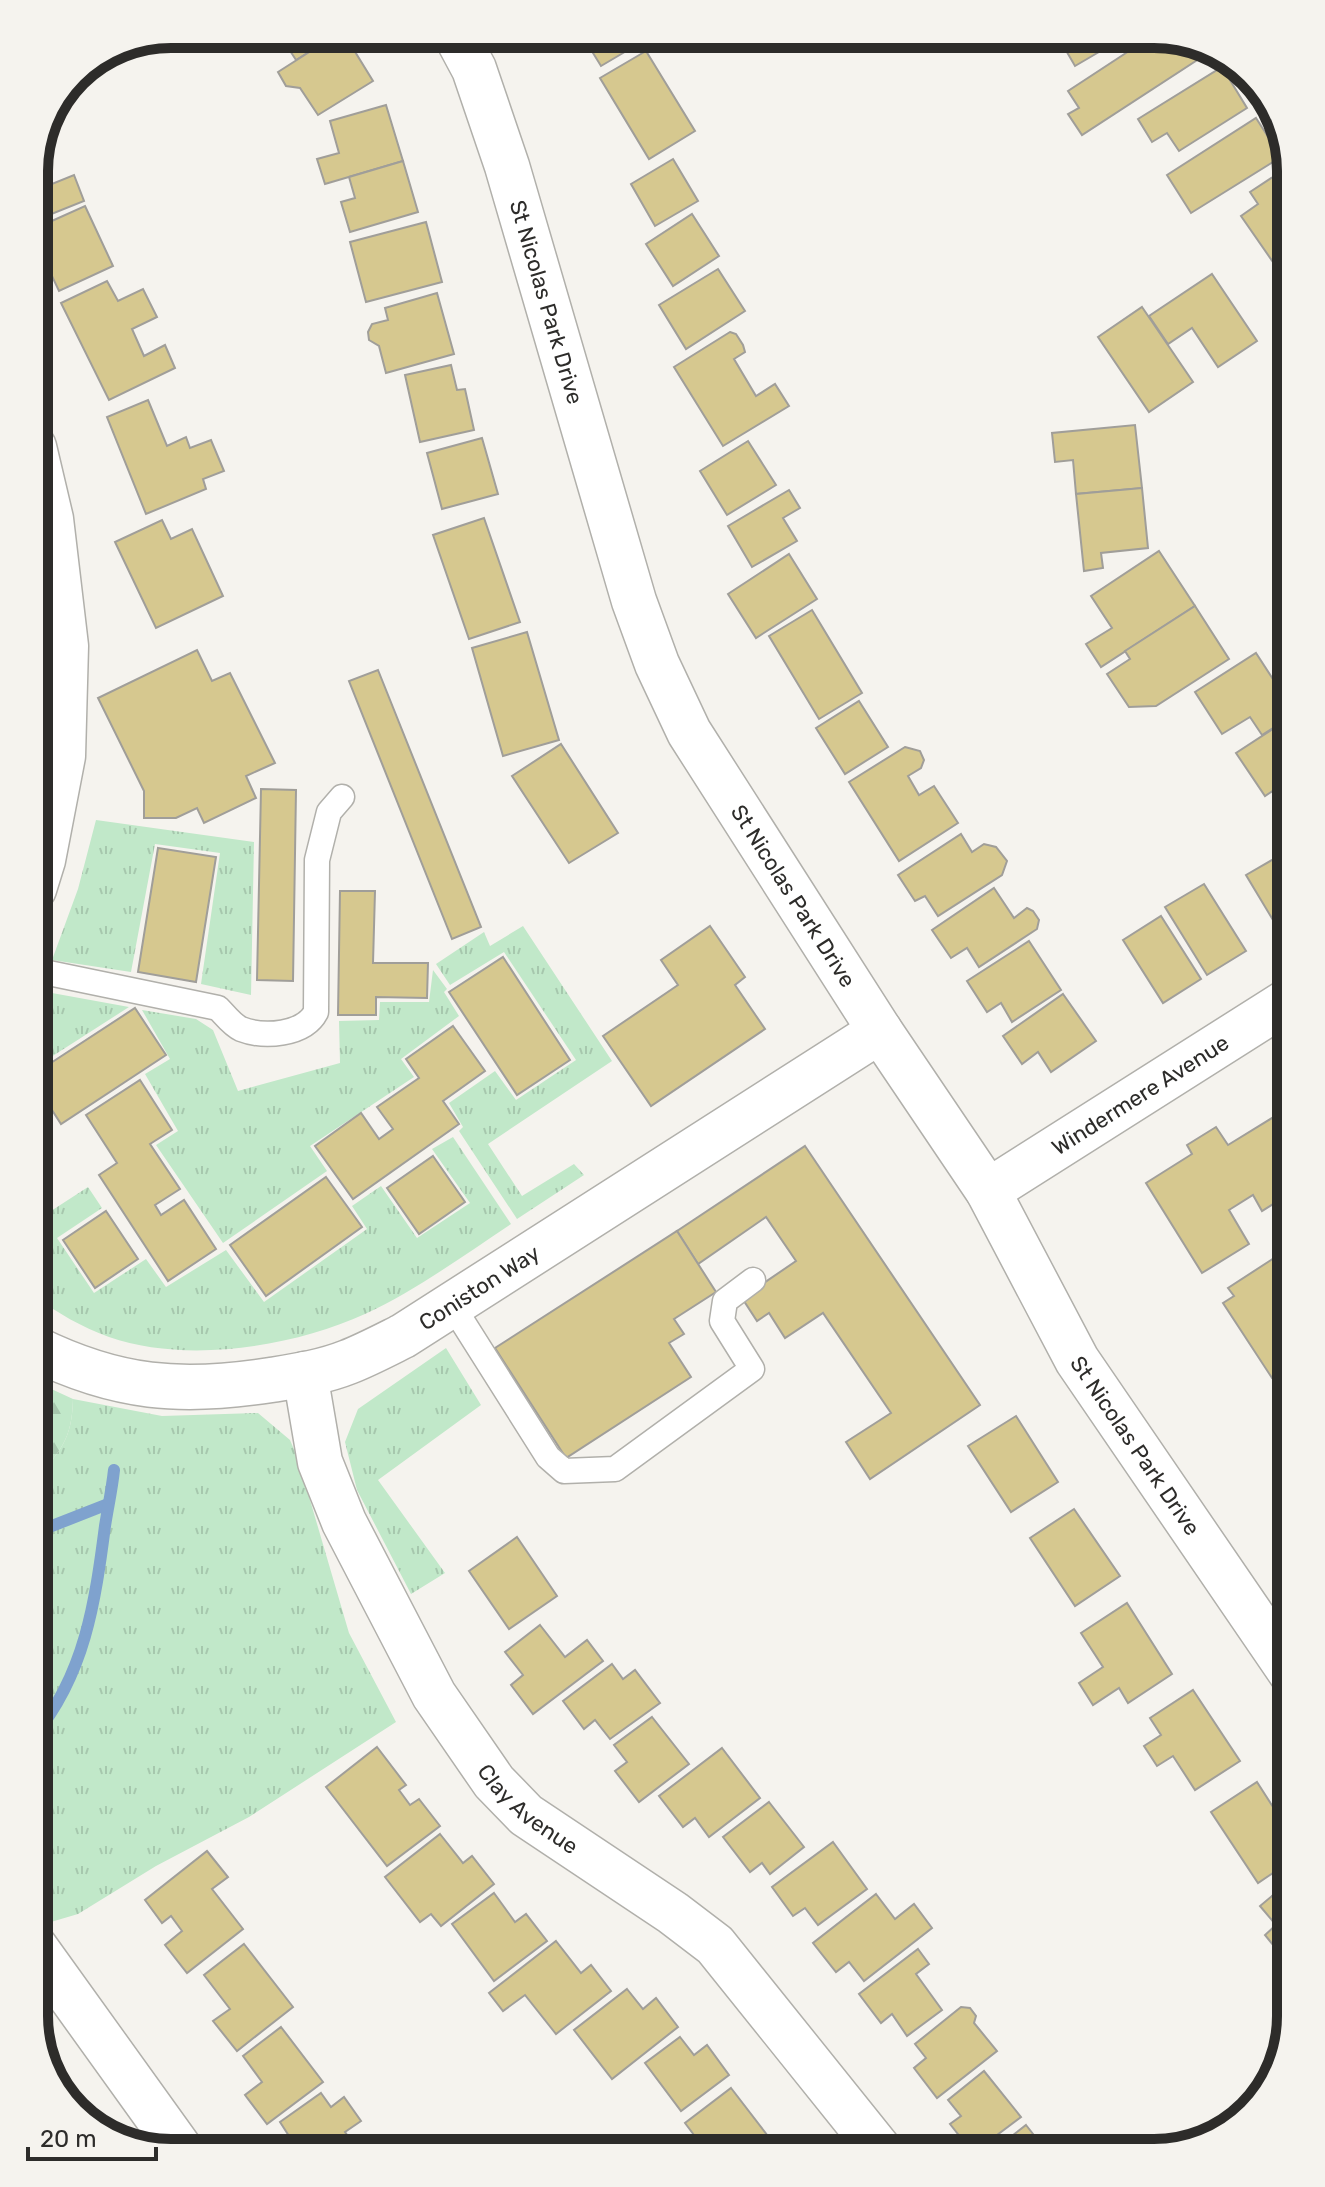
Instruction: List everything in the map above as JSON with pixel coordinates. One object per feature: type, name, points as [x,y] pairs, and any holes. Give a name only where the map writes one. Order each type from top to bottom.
[{"type":"street","name":"St Nicolas Park Drive","points":[[463,48],[474,69],[507,166],[634,601],[657,664],[689,732],[880,1031],[988,1191],[1077,1360],[1277,1653]]},
{"type":"street","points":[[48,506],[66,646],[63,756],[48,834]]},
{"type":"street","name":"Windermere Avenue","points":[[988,1191],[1277,1008]]},
{"type":"street","name":"Coniston Way","points":[[48,1354],[89,1371],[152,1387],[219,1388],[305,1374],[348,1362],[403,1336],[880,1031]]},
{"type":"street","name":"Clay Avenue","points":[[305,1374],[320,1462],[344,1522],[434,1695],[494,1782],[526,1815],[673,1913],[715,1945],[871,2139]]},
{"type":"street","points":[[48,1965],[173,2139]]},
{"type":"lane","points":[[48,973],[218,1008],[238,1028],[256,1033],[295,1030],[311,1022],[316,1012],[317,860],[329,812],[342,797]]},
{"type":"lane","points":[[452,1305],[548,1457],[564,1471],[615,1469],[752,1369],[722,1321],[725,1301],[753,1280]]},
{"type":"green space","points":[[96,820],[254,842],[251,995],[201,984],[220,853],[155,844],[131,972],[52,960],[78,889]]},
{"type":"green space","points":[[523,926],[612,1061],[488,1144],[522,1196],[574,1164],[584,1175],[517,1219],[459,1131],[463,1127],[449,1103],[495,1071],[516,1100],[576,1060],[504,952],[450,985],[436,964],[484,932],[490,946]]},
{"type":"green space","points":[[433,970],[447,989],[444,992],[459,1016],[401,1059],[414,1077],[310,1146],[327,1171],[223,1243],[156,1145],[178,1131],[145,1074],[170,1059],[142,1010],[196,1019],[213,1030],[238,1091],[340,1063],[339,1021],[379,1020],[380,1002],[429,1002]]},
{"type":"green space","points":[[48,992],[129,1007],[48,1059]]},
{"type":"green space","points":[[453,1137],[511,1224],[403,1294],[336,1326],[273,1343],[239,1348],[171,1349],[109,1337],[48,1305],[48,1213],[88,1187],[102,1208],[57,1238],[94,1293],[146,1259],[166,1287],[226,1250],[264,1302],[367,1229],[352,1206],[381,1186],[417,1238],[470,1203],[432,1149]]},
{"type":"green space","points":[[446,1348],[481,1405],[378,1480],[445,1573],[411,1594],[357,1490],[345,1442],[358,1409]]},
{"type":"green space","points":[[48,1387],[73,1399],[67,1435],[48,1465]]},
{"type":"green space","points":[[73,1399],[162,1416],[258,1413],[290,1440],[349,1633],[396,1722],[249,1817],[156,1866],[78,1914],[48,1923],[48,1465],[63,1444]]},
{"type":"building","points":[[288,48],[315,48],[296,60]]},
{"type":"building","points":[[316,48],[353,48],[373,81],[318,115],[300,88],[286,86],[278,72]]},
{"type":"building","points":[[590,48],[631,48],[601,66]]},
{"type":"building","points":[[1065,48],[1106,48],[1075,66]]},
{"type":"building","points":[[1134,48],[1178,50],[1201,58],[1082,135],[1068,114],[1079,108],[1068,91]]},
{"type":"building","points":[[646,51],[695,131],[649,159],[600,78]]},
{"type":"building","points":[[1220,68],[1247,108],[1179,151],[1167,133],[1152,142],[1138,119]]},
{"type":"building","points":[[386,105],[403,161],[325,184],[317,159],[339,153],[330,121]]},
{"type":"building","points":[[1256,118],[1275,148],[1276,160],[1191,213],[1167,175]]},
{"type":"building","points":[[673,159],[698,201],[655,226],[631,184]]},
{"type":"building","points":[[403,161],[418,212],[350,232],[341,202],[355,198],[349,177]]},
{"type":"building","points":[[1277,174],[1277,268],[1241,216],[1258,204],[1250,192]]},
{"type":"building","points":[[48,175],[52,184],[74,175],[84,201],[48,215]]},
{"type":"building","points":[[85,206],[113,266],[59,291],[48,268],[48,223]]},
{"type":"building","points":[[692,214],[719,256],[673,286],[646,244]]},
{"type":"building","points":[[426,222],[442,282],[366,302],[350,242]]},
{"type":"building","points":[[718,269],[745,311],[686,349],[659,305]]},
{"type":"building","points":[[1212,274],[1257,341],[1218,367],[1192,328],[1168,344],[1149,316]]},
{"type":"building","points":[[107,281],[118,301],[143,289],[157,317],[132,329],[144,356],[165,345],[175,368],[109,400],[61,303]]},
{"type":"building","points":[[437,293],[454,354],[386,373],[379,346],[369,340],[368,332],[372,324],[388,320],[385,308]]},
{"type":"building","points":[[1142,307],[1193,382],[1149,412],[1098,337]]},
{"type":"building","points":[[730,332],[736,334],[743,345],[745,352],[734,359],[756,396],[775,384],[789,406],[723,446],[674,367]]},
{"type":"building","points":[[451,365],[457,390],[465,389],[474,430],[420,442],[405,375]]},
{"type":"building","points":[[148,400],[167,446],[186,437],[190,448],[211,440],[224,471],[203,479],[206,489],[146,514],[107,417]]},
{"type":"building","points":[[1135,425],[1142,488],[1076,494],[1073,460],[1055,462],[1052,433]]},
{"type":"building","points":[[482,438],[498,494],[442,509],[427,453]]},
{"type":"building","points":[[748,441],[776,485],[727,515],[700,471]]},
{"type":"building","points":[[1142,488],[1148,548],[1101,553],[1103,568],[1084,571],[1076,494]]},
{"type":"building","points":[[789,490],[800,508],[783,518],[797,541],[752,567],[728,526]]},
{"type":"building","points":[[484,518],[520,622],[469,639],[433,535]]},
{"type":"building","points":[[162,520],[171,539],[192,529],[223,596],[156,628],[115,542]]},
{"type":"building","points":[[1159,551],[1195,606],[1101,667],[1086,644],[1112,628],[1091,596]]},
{"type":"building","points":[[789,554],[817,599],[756,638],[728,594]]},
{"type":"building","points":[[1195,606],[1229,659],[1156,706],[1129,707],[1107,674],[1130,659],[1125,651]]},
{"type":"building","points":[[812,610],[862,693],[819,719],[769,636]]},
{"type":"building","points":[[527,632],[559,740],[503,756],[472,648]]},
{"type":"building","points":[[197,650],[212,681],[230,673],[275,763],[246,776],[256,798],[204,823],[197,808],[176,818],[144,818],[144,791],[98,698]]},
{"type":"building","points":[[1256,653],[1277,685],[1277,726],[1262,735],[1250,717],[1222,734],[1195,692]]},
{"type":"building","points":[[378,670],[481,927],[452,939],[349,681]]},
{"type":"building","points":[[859,701],[888,747],[845,774],[816,728]]},
{"type":"building","points":[[1277,726],[1277,788],[1265,796],[1236,753]]},
{"type":"building","points":[[561,744],[618,833],[569,863],[512,776]]},
{"type":"building","points":[[905,747],[920,751],[924,760],[921,768],[908,776],[919,795],[934,786],[958,823],[899,861],[849,782]]},
{"type":"building","points":[[261,789],[296,790],[293,981],[257,980]]},
{"type":"building","points":[[961,834],[972,852],[984,844],[996,847],[1007,861],[1002,875],[938,916],[925,896],[915,901],[898,875]]},
{"type":"building","points":[[158,848],[216,857],[196,982],[138,972]]},
{"type":"building","points":[[1277,857],[1277,927],[1246,875]]},
{"type":"building","points":[[1204,884],[1246,951],[1207,975],[1165,907]]},
{"type":"building","points":[[994,888],[1014,918],[1027,908],[1033,911],[1039,920],[1037,929],[979,967],[967,948],[951,958],[932,930]]},
{"type":"building","points":[[340,891],[375,891],[373,963],[428,963],[427,998],[376,997],[376,1015],[338,1015]]},
{"type":"building","points":[[1161,916],[1201,979],[1163,1003],[1123,940]]},
{"type":"building","points":[[710,926],[745,977],[735,985],[765,1029],[651,1106],[603,1036],[678,985],[661,960]]},
{"type":"building","points":[[1029,941],[1061,990],[1012,1022],[1001,1003],[987,1012],[967,981]]},
{"type":"building","points":[[503,957],[570,1060],[517,1095],[449,992]]},
{"type":"building","points":[[1063,994],[1096,1041],[1051,1072],[1038,1052],[1022,1064],[1003,1036]]},
{"type":"building","points":[[135,1008],[166,1055],[61,1124],[48,1104],[48,1065]]},
{"type":"building","points":[[453,1026],[485,1071],[443,1101],[459,1124],[353,1199],[315,1146],[361,1113],[379,1139],[393,1129],[377,1107],[419,1078],[406,1059]]},
{"type":"building","points":[[140,1080],[172,1130],[150,1144],[180,1189],[155,1205],[161,1215],[184,1200],[216,1249],[168,1281],[99,1175],[117,1163],[86,1115]]},
{"type":"building","points":[[1277,1115],[1277,1202],[1262,1211],[1253,1195],[1229,1210],[1249,1244],[1202,1273],[1146,1183],[1192,1154],[1187,1145],[1216,1127],[1228,1145]]},
{"type":"building","points":[[805,1146],[980,1405],[870,1479],[846,1442],[891,1413],[823,1313],[785,1338],[769,1313],[757,1321],[742,1298],[796,1261],[766,1217],[698,1264],[677,1231]]},
{"type":"building","points":[[433,1156],[465,1202],[419,1234],[387,1188]]},
{"type":"building","points":[[326,1177],[362,1227],[266,1296],[230,1245]]},
{"type":"building","points":[[106,1211],[138,1259],[95,1288],[63,1240]]},
{"type":"building","points":[[677,1231],[716,1292],[674,1319],[684,1334],[669,1343],[691,1377],[566,1458],[495,1348]]},
{"type":"building","points":[[1277,1256],[1277,1375],[1272,1378],[1223,1303],[1234,1296],[1228,1288]]},
{"type":"building","points":[[1016,1416],[1058,1482],[1011,1512],[968,1446]]},
{"type":"building","points":[[1074,1509],[1120,1576],[1075,1606],[1030,1538]]},
{"type":"building","points":[[517,1537],[557,1596],[509,1629],[469,1571]]},
{"type":"building","points":[[1127,1603],[1172,1674],[1128,1703],[1119,1688],[1093,1705],[1079,1683],[1103,1667],[1081,1633]]},
{"type":"building","points":[[540,1625],[565,1657],[587,1640],[603,1661],[533,1714],[511,1685],[523,1675],[505,1652]]},
{"type":"building","points":[[612,1664],[623,1679],[635,1670],[660,1703],[610,1739],[595,1720],[584,1729],[563,1701]]},
{"type":"building","points":[[1193,1690],[1240,1761],[1195,1790],[1173,1756],[1157,1766],[1144,1746],[1161,1735],[1150,1718]]},
{"type":"building","points":[[652,1717],[689,1764],[639,1802],[615,1771],[627,1762],[614,1745]]},
{"type":"building","points":[[377,1747],[406,1785],[399,1790],[410,1805],[419,1799],[440,1826],[387,1866],[326,1787]]},
{"type":"building","points":[[722,1748],[760,1798],[709,1837],[695,1818],[683,1827],[659,1796]]},
{"type":"building","points":[[1257,1782],[1277,1813],[1277,1870],[1258,1883],[1211,1812]]},
{"type":"building","points":[[769,1802],[804,1847],[770,1874],[762,1863],[750,1872],[723,1837]]},
{"type":"building","points":[[440,1834],[463,1863],[472,1856],[494,1884],[441,1926],[431,1914],[420,1922],[385,1877]]},
{"type":"building","points":[[833,1842],[867,1889],[818,1925],[805,1908],[793,1916],[772,1887]]},
{"type":"building","points":[[207,1851],[228,1877],[212,1889],[243,1929],[187,1973],[165,1945],[182,1931],[171,1916],[162,1923],[145,1900]]},
{"type":"building","points":[[1277,1892],[1277,1950],[1265,1935],[1276,1925],[1260,1906]]},
{"type":"building","points":[[494,1893],[515,1922],[526,1914],[547,1941],[494,1981],[452,1924]]},
{"type":"building","points":[[876,1894],[895,1919],[914,1904],[932,1928],[864,1981],[849,1962],[836,1972],[813,1943]]},
{"type":"building","points":[[556,1941],[581,1973],[591,1965],[611,1991],[556,2034],[525,1995],[503,2011],[489,1993]]},
{"type":"building","points":[[244,1944],[293,2007],[237,2051],[213,2021],[230,2009],[204,1975]]},
{"type":"building","points":[[918,1949],[929,1964],[916,1974],[942,2010],[907,2036],[892,2014],[881,2023],[859,1994]]},
{"type":"building","points":[[627,1989],[643,2009],[656,1998],[678,2027],[612,2079],[574,2030]]},
{"type":"building","points":[[961,2007],[970,2008],[976,2016],[974,2023],[997,2051],[937,2098],[914,2068],[926,2058],[915,2044]]},
{"type":"building","points":[[281,2027],[323,2082],[267,2124],[245,2095],[262,2082],[243,2056]]},
{"type":"building","points":[[680,2037],[694,2055],[707,2045],[729,2075],[681,2111],[645,2063]]},
{"type":"building","points":[[984,2071],[1021,2117],[992,2139],[962,2139],[950,2124],[961,2116],[948,2100]]},
{"type":"building","points":[[731,2088],[770,2139],[689,2139],[694,2135],[685,2123]]},
{"type":"building","points":[[321,2093],[331,2107],[344,2097],[361,2121],[345,2132],[350,2139],[291,2139],[280,2122]]},
{"type":"building","points":[[1026,2125],[1037,2139],[1008,2139]]},
{"type":"waterway","points":[[48,1716],[65,1688],[85,1637],[97,1583],[114,1470]]},
{"type":"waterway","points":[[48,1528],[108,1504]]}]
